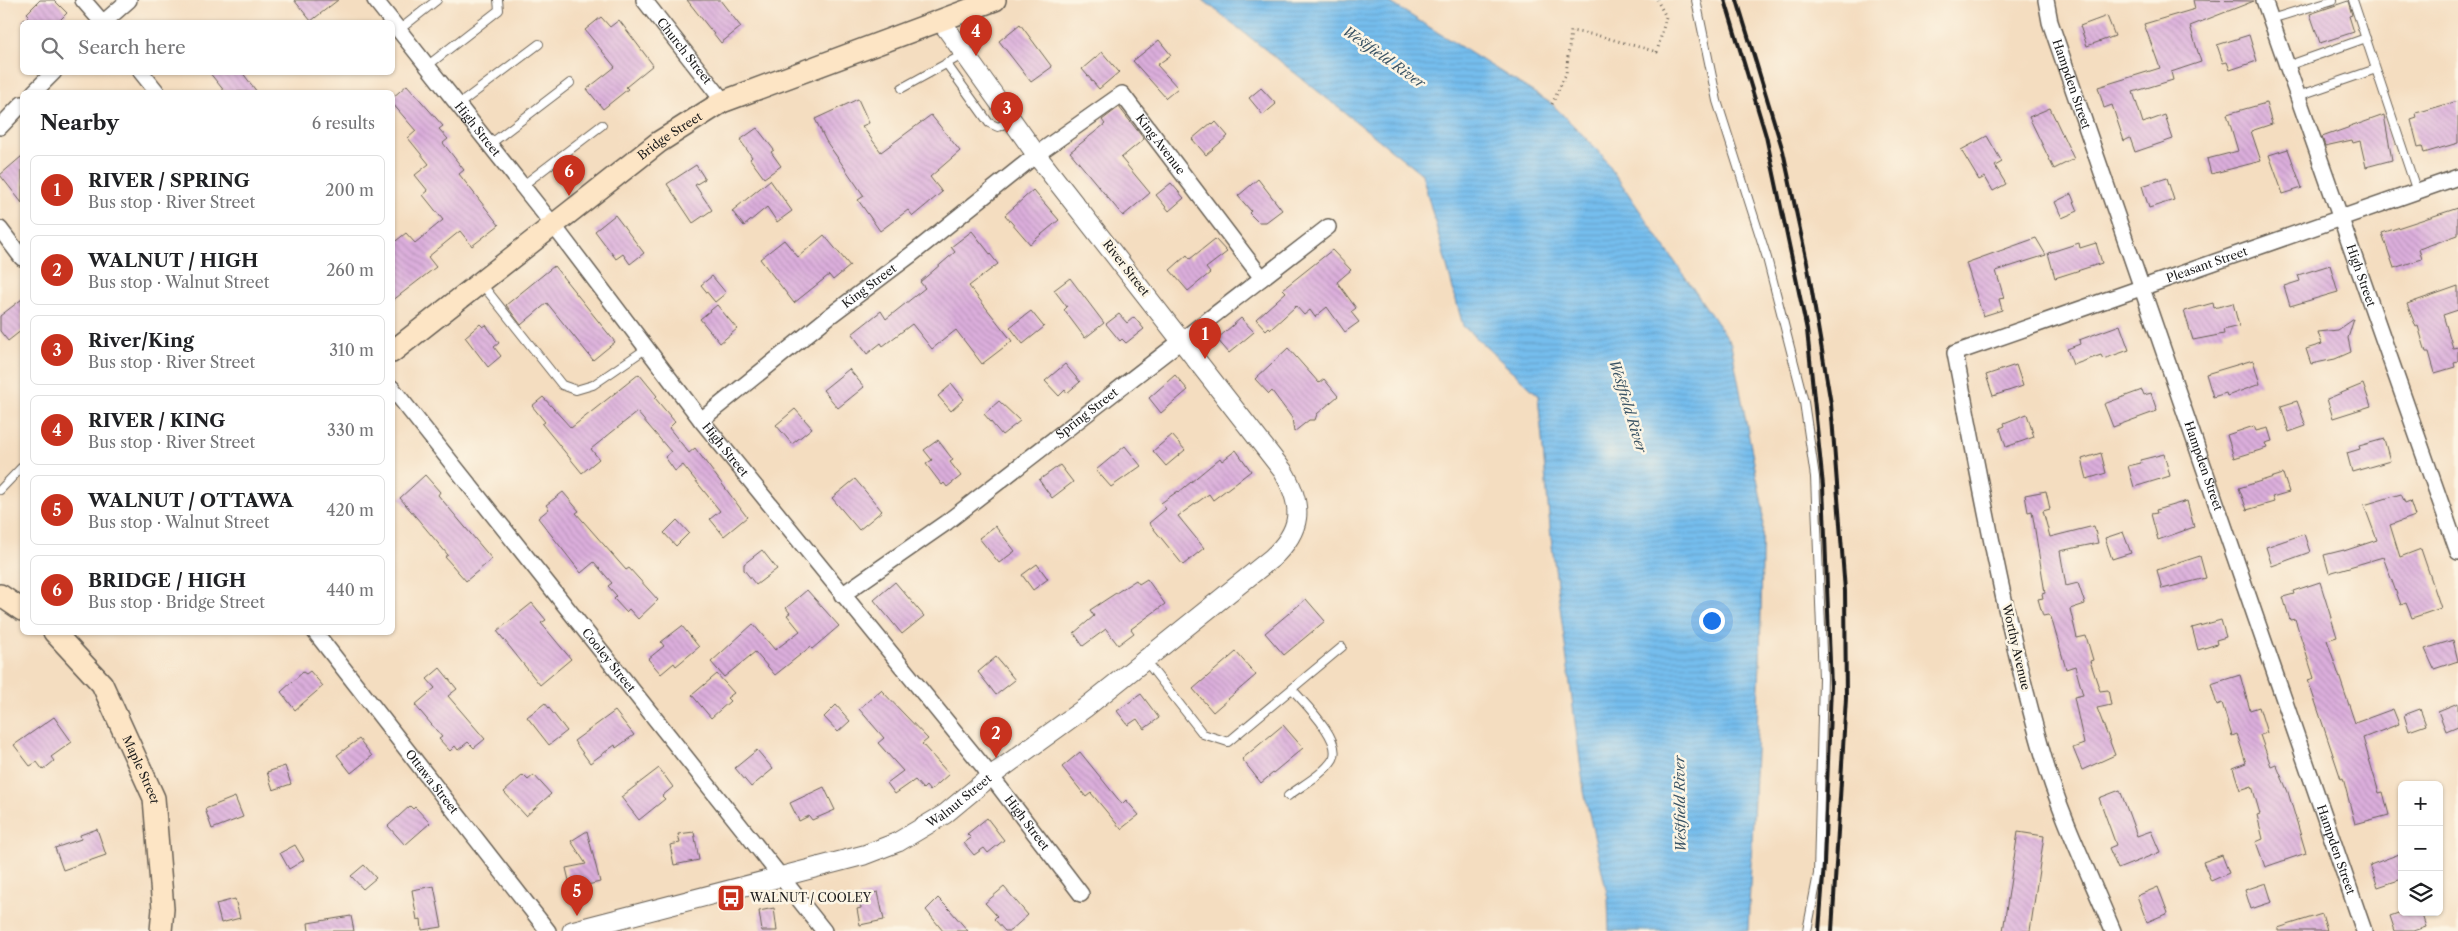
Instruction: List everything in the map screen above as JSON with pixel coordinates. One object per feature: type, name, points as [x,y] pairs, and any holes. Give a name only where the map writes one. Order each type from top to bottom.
[{"type":"main road","name":"Bridge Street","points":[[395,350],[659,142],[724,102],[996,0]]},
{"type":"main road","points":[[0,595],[20,609]]},
{"type":"main road","name":"Maple Street","points":[[57,635],[102,684],[154,798],[163,909],[162,931]]},
{"type":"street","points":[[83,0],[101,20]]},
{"type":"street","points":[[105,20],[129,0]]},
{"type":"street","name":"High Street","points":[[375,0],[391,20]]},
{"type":"street","name":"Church Street","points":[[644,0],[724,102]]},
{"type":"street","name":"Hampden Street","points":[[2046,0],[2050,22],[2364,931]]},
{"type":"street","name":"High Street","points":[[2264,0],[2458,552]]},
{"type":"street","name":"River Street","points":[[940,21],[1037,154],[1283,471],[1292,493],[1297,520]]},
{"type":"street","name":"High Street","points":[[395,25],[554,226],[701,420],[991,776],[1081,894]]},
{"type":"street","points":[[36,90],[51,75]]},
{"type":"street","points":[[143,75],[155,90]]},
{"type":"street","name":"King Avenue","points":[[1037,154],[1122,94],[1262,278]]},
{"type":"street","points":[[0,126],[20,106]]},
{"type":"street","name":"King Street","points":[[701,420],[830,315],[912,254],[1037,154]]},
{"type":"street","name":"Pleasant Street","points":[[1955,352],[2458,177]]},
{"type":"street","name":"Spring Street","points":[[842,595],[947,522],[1328,226]]},
{"type":"street","points":[[0,229],[20,255]]},
{"type":"street","name":"Worthy Avenue","points":[[1955,352],[1991,539],[2043,757],[2064,816],[2113,931]]},
{"type":"street","name":"Cooley Street","points":[[395,392],[824,931]]},
{"type":"street","name":"Walnut Street","points":[[572,931],[864,855],[898,842],[945,814],[991,776],[1085,708],[1145,660],[1279,551],[1293,534],[1297,520]]},
{"type":"street","name":"Ottawa Street","points":[[317,635],[548,931]]},
{"type":"lane","points":[[399,30],[437,0]]},
{"type":"lane","points":[[427,66],[499,10],[498,0]]},
{"type":"lane","points":[[1696,0],[1717,101],[1767,258],[1804,402],[1815,477],[1823,678],[1818,874],[1807,931]]},
{"type":"lane","points":[[2271,19],[2333,0]]},
{"type":"lane","points":[[2353,0],[2417,192]]},
{"type":"lane","points":[[2287,66],[2366,38]]},
{"type":"lane","points":[[458,105],[539,44]]},
{"type":"lane","points":[[902,88],[964,54]]},
{"type":"lane","points":[[946,63],[989,124],[998,127],[1012,120]]},
{"type":"lane","points":[[2298,96],[2376,69]]},
{"type":"lane","points":[[490,145],[570,83]]},
{"type":"lane","points":[[522,186],[602,125]]},
{"type":"lane","points":[[481,283],[562,385],[576,390],[593,385],[647,348]]},
{"type":"lane","points":[[0,490],[20,469]]},
{"type":"lane","points":[[1145,660],[1202,734],[1228,742],[1342,647]]},
{"type":"lane","points":[[1288,796],[1333,759],[1336,748],[1331,737],[1292,688]]},
{"type":"path","points":[[1552,104],[1566,74],[1571,31],[1596,35],[1657,52],[1666,17],[1656,0]]},
{"type":"water","name":"Westfield River","points":[[1203,0],[1386,0],[1552,104],[1599,151],[1731,344],[1763,509],[1760,663],[1748,931],[1609,931],[1608,898],[1584,791],[1551,538],[1538,395],[1463,326],[1422,174]]},
{"type":"building","points":[[40,0],[54,0],[67,13],[60,20],[24,20],[29,15],[27,13]]},
{"type":"building","points":[[294,0],[338,0],[312,20],[310,20]]},
{"type":"building","points":[[687,0],[720,0],[741,27],[721,43]]},
{"type":"building","points":[[2193,0],[2254,1],[2190,26],[2201,62],[2171,72],[2173,80],[2133,92],[2143,123],[2165,115],[2173,139],[2135,152],[2130,138],[2124,141],[2112,105],[2104,108],[2098,87],[2160,68],[2144,24],[2195,9]]},
{"type":"building","points":[[2348,1],[2352,15],[2349,16],[2354,32],[2320,43],[2310,14]]},
{"type":"building","points":[[2107,16],[2115,36],[2087,46],[2080,26]]},
{"type":"building","points":[[601,17],[610,27],[619,20],[653,65],[626,87],[628,89],[603,109],[587,89],[615,67],[585,30]]},
{"type":"building","points":[[1020,24],[1052,67],[1031,82],[999,41]]},
{"type":"building","points":[[2249,35],[2257,61],[2230,70],[2227,62],[2223,63],[2217,45]]},
{"type":"building","points":[[1159,40],[1171,55],[1157,65],[1178,88],[1166,98],[1133,61]]},
{"type":"building","points":[[1102,52],[1119,72],[1099,89],[1082,69]]},
{"type":"building","points":[[211,75],[244,75],[256,90],[223,90]]},
{"type":"building","points":[[407,85],[443,126],[439,129],[448,139],[443,143],[464,170],[459,174],[499,225],[472,246],[460,231],[428,257],[436,267],[395,299],[395,242],[406,233],[415,243],[443,220],[423,195],[428,191],[415,175],[429,164],[408,138],[416,131],[395,106],[395,95]]},
{"type":"building","points":[[1261,88],[1276,104],[1263,115],[1249,98]]},
{"type":"building","points":[[858,99],[869,123],[862,126],[881,152],[931,115],[960,151],[930,177],[942,192],[913,216],[908,210],[880,231],[858,200],[864,196],[826,141],[815,119]]},
{"type":"building","points":[[2458,101],[2458,143],[2424,153],[2422,146],[2418,147],[2411,120],[2417,118],[2416,113]]},
{"type":"building","points":[[2266,103],[2272,124],[2251,131],[2261,161],[2211,174],[2207,159],[2238,151],[2227,114]]},
{"type":"building","points":[[1119,107],[1144,139],[1121,158],[1150,193],[1123,216],[1070,152],[1105,124],[1102,120]]},
{"type":"building","points":[[2050,108],[2074,159],[2054,169],[2029,117]]},
{"type":"building","points":[[2384,115],[2392,160],[2366,167],[2360,141],[2353,143],[2352,140],[2325,146],[2322,137]]},
{"type":"building","points":[[1216,122],[1228,136],[1206,155],[1192,139],[1211,123],[1213,125]]},
{"type":"building","points":[[757,128],[774,150],[771,152],[781,166],[764,178],[750,159],[752,157],[740,140]]},
{"type":"building","points":[[1987,136],[2002,162],[1995,166],[2006,184],[1993,191],[1985,177],[1979,180],[1961,150]]},
{"type":"building","points":[[2288,149],[2302,188],[2283,194],[2269,155]]},
{"type":"building","points":[[20,158],[20,200],[0,175]]},
{"type":"building","points":[[696,165],[705,179],[695,185],[712,210],[693,223],[667,184]]},
{"type":"building","points":[[2167,178],[2174,200],[2149,208],[2142,186]]},
{"type":"building","points":[[1258,179],[1282,210],[1266,222],[1258,222],[1249,213],[1251,211],[1238,196]]},
{"type":"building","points":[[770,180],[792,211],[777,222],[767,207],[744,226],[732,211]]},
{"type":"building","points":[[1171,183],[1184,198],[1169,211],[1156,195]]},
{"type":"building","points":[[1033,190],[1059,220],[1030,244],[1005,215]]},
{"type":"building","points":[[2071,194],[2078,211],[2062,218],[2055,202]]},
{"type":"building","points":[[2458,208],[2458,235],[2419,249],[2422,259],[2394,268],[2382,233]]},
{"type":"building","points":[[615,215],[644,253],[630,264],[623,254],[616,259],[595,231]]},
{"type":"building","points":[[972,231],[998,264],[969,286],[1012,341],[982,364],[956,330],[932,349],[912,324],[883,346],[881,343],[867,354],[852,334],[881,311],[886,319],[925,288],[920,282],[955,252],[951,247]]},
{"type":"building","points":[[824,235],[850,266],[833,280],[829,275],[794,303],[760,259],[784,240],[798,257]]},
{"type":"building","points":[[2036,238],[2046,255],[1996,271],[2004,298],[1999,299],[2002,310],[1983,316],[1966,263]]},
{"type":"building","points":[[1215,239],[1227,252],[1206,268],[1210,273],[1188,291],[1170,270],[1187,255],[1190,259]]},
{"type":"building","points":[[2079,243],[2080,248],[2096,243],[2102,263],[2055,278],[2048,253]]},
{"type":"building","points":[[1332,250],[1351,270],[1337,282],[1356,308],[1351,312],[1359,322],[1345,332],[1327,307],[1315,317],[1310,310],[1304,315],[1296,306],[1271,329],[1269,327],[1266,330],[1256,319],[1286,292],[1283,289]]},
{"type":"building","points":[[2330,265],[2338,292],[2290,306],[2284,286],[2300,281],[2298,275]]},
{"type":"building","points":[[554,266],[615,342],[593,360],[547,303],[521,325],[506,305]]},
{"type":"building","points":[[712,276],[726,293],[715,302],[701,285]]},
{"type":"building","points":[[1070,278],[1104,323],[1085,338],[1064,310],[1067,307],[1054,290]]},
{"type":"building","points":[[2458,286],[2458,310],[2443,315],[2453,348],[2458,347],[2458,362],[2454,363],[2455,367],[2435,373],[2429,352],[2426,352],[2418,326],[2416,327],[2407,304]]},
{"type":"building","points":[[20,301],[20,332],[8,341],[0,331],[0,316]]},
{"type":"building","points":[[2213,303],[2214,308],[2233,303],[2239,326],[2223,330],[2224,334],[2193,340],[2184,311]]},
{"type":"building","points":[[717,305],[737,329],[720,343],[700,319]]},
{"type":"building","points":[[1031,311],[1044,327],[1023,344],[1010,327]]},
{"type":"building","points":[[1119,314],[1127,323],[1134,317],[1144,329],[1126,343],[1122,339],[1120,341],[1106,324]]},
{"type":"building","points":[[1241,318],[1254,332],[1229,353],[1217,339]]},
{"type":"building","points":[[2354,319],[2348,338],[2351,352],[2335,359],[2311,364],[2306,349],[2322,344],[2318,332],[2338,330]]},
{"type":"building","points":[[480,324],[483,327],[486,325],[499,343],[494,347],[501,356],[488,367],[465,337]]},
{"type":"building","points":[[2120,325],[2129,350],[2103,359],[2101,355],[2073,365],[2067,349],[2080,344],[2079,340]]},
{"type":"building","points":[[1288,348],[1319,383],[1324,379],[1338,396],[1317,414],[1315,420],[1309,420],[1294,432],[1292,418],[1272,391],[1269,394],[1255,379]]},
{"type":"building","points":[[2253,360],[2260,384],[2227,396],[2226,393],[2213,397],[2206,374]]},
{"type":"building","points":[[1065,364],[1080,382],[1067,393],[1065,390],[1059,396],[1045,381]]},
{"type":"building","points":[[2016,365],[2023,386],[1993,396],[1986,375]]},
{"type":"building","points":[[849,369],[864,387],[838,408],[823,390]]},
{"type":"building","points":[[639,374],[657,396],[655,398],[675,422],[669,428],[689,453],[695,448],[747,517],[724,536],[710,519],[720,511],[683,465],[675,471],[665,457],[671,452],[637,412],[591,449],[599,459],[582,473],[542,424],[545,422],[532,406],[543,397],[571,428]]},
{"type":"building","points":[[1175,375],[1188,390],[1161,413],[1149,398]]},
{"type":"building","points":[[952,384],[964,399],[951,411],[938,396]]},
{"type":"building","points":[[2363,384],[2371,406],[2333,418],[2327,399]]},
{"type":"building","points":[[2142,390],[2144,395],[2151,393],[2157,411],[2113,427],[2104,404]]},
{"type":"building","points":[[999,401],[1020,421],[1002,435],[984,414]]},
{"type":"building","points":[[2297,401],[2306,426],[2289,432],[2281,406]]},
{"type":"building","points":[[795,409],[812,428],[792,444],[776,425]]},
{"type":"building","points":[[2027,414],[2034,437],[2006,447],[2000,428],[2005,426],[2004,423]]},
{"type":"building","points":[[2254,426],[2256,431],[2268,428],[2272,441],[2265,443],[2267,448],[2234,458],[2227,435]]},
{"type":"building","points":[[1172,435],[1185,450],[1166,466],[1153,451]]},
{"type":"building","points":[[2384,439],[2390,461],[2352,472],[2347,453],[2360,449],[2359,446]]},
{"type":"building","points":[[938,440],[953,460],[950,462],[961,476],[947,487],[944,483],[942,485],[926,464],[932,460],[924,450]]},
{"type":"building","points":[[1125,446],[1141,466],[1111,487],[1096,470]]},
{"type":"building","points":[[1236,450],[1251,471],[1213,500],[1209,494],[1178,516],[1204,548],[1183,565],[1149,523],[1166,509],[1161,503],[1179,492],[1220,458],[1222,461]]},
{"type":"building","points":[[2101,453],[2106,473],[2087,479],[2082,459]]},
{"type":"building","points":[[2164,454],[2170,476],[2134,487],[2128,466],[2141,463],[2140,460]]},
{"type":"building","points":[[1060,465],[1073,482],[1052,498],[1039,480]]},
{"type":"building","points":[[2283,474],[2289,492],[2272,497],[2274,502],[2247,510],[2239,488]]},
{"type":"building","points":[[425,475],[440,492],[438,495],[492,559],[466,581],[445,557],[448,555],[400,498]]},
{"type":"building","points":[[855,479],[882,511],[859,530],[832,498]]},
{"type":"building","points":[[2046,491],[2050,509],[2043,511],[2050,537],[2094,526],[2098,543],[2060,551],[2066,586],[2078,583],[2085,604],[2070,609],[2077,638],[2086,636],[2093,660],[2090,661],[2100,691],[2108,690],[2111,705],[2097,708],[2115,755],[2082,770],[2073,748],[2084,744],[2074,697],[2083,695],[2075,666],[2066,669],[2051,617],[2048,615],[2043,616],[2038,599],[2043,598],[2042,594],[2045,593],[2032,511],[2028,512],[2025,495]]},
{"type":"building","points":[[563,492],[579,511],[576,513],[626,570],[629,568],[658,600],[638,619],[629,609],[626,612],[614,599],[617,596],[608,586],[612,583],[594,562],[581,573],[538,518],[549,509],[546,505]]},
{"type":"building","points":[[2401,494],[2405,503],[2410,501],[2415,516],[2390,525],[2400,557],[2421,549],[2441,608],[2412,618],[2406,603],[2401,605],[2383,557],[2329,573],[2324,555],[2344,551],[2377,540],[2364,505]]},
{"type":"building","points":[[2187,501],[2194,527],[2158,540],[2151,514],[2157,513],[2156,510]]},
{"type":"building","points":[[677,520],[689,533],[676,546],[664,533]]},
{"type":"building","points":[[995,526],[1015,551],[999,563],[979,538]]},
{"type":"building","points":[[2123,532],[2131,553],[2112,559],[2105,538]]},
{"type":"building","points":[[2304,534],[2310,552],[2272,566],[2266,547]]},
{"type":"building","points":[[762,550],[777,569],[756,585],[744,570],[744,564]]},
{"type":"building","points":[[2200,556],[2206,578],[2162,589],[2157,570]]},
{"type":"building","points":[[1037,564],[1048,579],[1033,590],[1022,575]]},
{"type":"building","points":[[1147,579],[1165,604],[1131,629],[1134,633],[1118,645],[1106,629],[1083,646],[1074,633],[1094,616],[1090,610],[1136,580],[1139,584]]},
{"type":"building","points":[[895,582],[924,616],[902,634],[874,600]]},
{"type":"building","points":[[2320,582],[2337,637],[2327,640],[2355,723],[2393,709],[2399,724],[2363,738],[2379,793],[2383,792],[2389,815],[2355,824],[2343,778],[2341,779],[2308,680],[2314,678],[2295,619],[2290,620],[2283,597],[2294,594],[2293,591]]},
{"type":"building","points":[[807,590],[839,626],[812,649],[810,647],[775,675],[755,652],[724,677],[711,662],[753,624],[775,650],[800,631],[787,615],[790,613],[786,608]]},
{"type":"building","points":[[1306,599],[1325,621],[1284,655],[1265,633]]},
{"type":"building","points":[[532,603],[546,620],[541,623],[571,659],[540,685],[497,631]]},
{"type":"building","points":[[2221,620],[2226,637],[2216,640],[2217,644],[2198,650],[2192,628]]},
{"type":"building","points":[[682,626],[699,647],[676,666],[674,663],[661,674],[648,659],[664,646],[661,642]]},
{"type":"building","points":[[2453,640],[2458,661],[2434,669],[2425,649]]},
{"type":"building","points":[[1236,652],[1256,675],[1213,712],[1193,689]]},
{"type":"building","points":[[996,657],[1015,680],[996,695],[978,672]]},
{"type":"building","points":[[440,668],[457,689],[448,696],[485,739],[474,748],[468,742],[458,750],[455,746],[450,751],[439,739],[442,737],[415,705],[435,688],[427,679]]},
{"type":"building","points":[[310,671],[323,686],[295,710],[281,692],[303,672],[306,674]]},
{"type":"building","points":[[717,674],[734,693],[727,698],[730,701],[711,718],[692,695]]},
{"type":"building","points":[[2240,675],[2250,710],[2259,707],[2267,733],[2260,735],[2271,766],[2276,764],[2288,792],[2306,853],[2265,867],[2256,842],[2263,839],[2257,815],[2260,814],[2252,786],[2240,790],[2233,768],[2246,763],[2237,734],[2232,736],[2222,703],[2217,705],[2211,684]]},
{"type":"building","points":[[881,690],[928,739],[922,744],[949,774],[930,791],[926,786],[923,789],[915,780],[895,794],[887,783],[903,771],[878,743],[884,738],[859,709]]},
{"type":"building","points":[[1141,694],[1159,718],[1144,729],[1137,719],[1128,725],[1117,711]]},
{"type":"building","points":[[545,703],[567,731],[549,745],[527,717]]},
{"type":"building","points":[[2458,703],[2458,726],[2446,731],[2438,711]]},
{"type":"building","points":[[836,705],[850,721],[838,732],[824,717]]},
{"type":"building","points":[[2420,709],[2426,725],[2409,731],[2404,715]]},
{"type":"building","points":[[615,711],[634,735],[616,748],[615,745],[590,763],[574,741]]},
{"type":"building","points":[[54,717],[72,742],[51,757],[54,761],[43,770],[37,762],[30,766],[14,745]]},
{"type":"building","points":[[1283,725],[1303,748],[1261,783],[1242,759]]},
{"type":"building","points":[[359,739],[372,756],[351,773],[337,755]]},
{"type":"building","points":[[757,750],[773,769],[751,787],[735,768]]},
{"type":"building","points":[[1080,752],[1122,804],[1126,800],[1139,815],[1121,829],[1091,793],[1086,797],[1062,767]]},
{"type":"building","points":[[285,766],[291,784],[273,790],[267,772]]},
{"type":"building","points":[[659,768],[673,787],[662,796],[665,799],[639,820],[621,797]]},
{"type":"building","points":[[523,775],[528,780],[534,775],[551,794],[526,816],[504,792]]},
{"type":"building","points":[[824,787],[835,810],[812,820],[809,816],[799,821],[790,803]]},
{"type":"building","points":[[2120,790],[2137,836],[2151,831],[2160,852],[2118,869],[2109,848],[2116,845],[2099,798]]},
{"type":"building","points":[[235,797],[243,817],[212,829],[205,809]]},
{"type":"building","points":[[410,806],[413,809],[415,807],[430,823],[405,845],[388,826]]},
{"type":"building","points":[[987,818],[1004,840],[988,853],[984,848],[974,855],[964,843],[971,838],[967,834]]},
{"type":"building","points":[[97,829],[106,855],[63,870],[55,848],[81,839],[80,835]]},
{"type":"building","points":[[587,831],[600,882],[571,889],[566,868],[586,864],[571,841]]},
{"type":"building","points":[[694,832],[699,860],[674,865],[670,845],[680,843],[678,834]]},
{"type":"building","points":[[2018,832],[2044,836],[2030,931],[2003,931]]},
{"type":"building","points":[[295,845],[304,860],[289,869],[280,853]]},
{"type":"building","points":[[2398,854],[2398,880],[2378,887],[2370,865]]},
{"type":"building","points":[[2222,855],[2229,873],[2211,881],[2203,862]]},
{"type":"building","points":[[364,865],[376,878],[363,889],[351,876]]},
{"type":"building","points":[[2266,883],[2272,902],[2251,909],[2245,890]]},
{"type":"building","points":[[434,886],[442,927],[422,930],[421,919],[417,920],[412,890]]},
{"type":"building","points":[[1004,887],[1028,915],[1010,931],[1005,931],[994,919],[997,916],[985,903]]},
{"type":"building","points":[[2158,887],[2168,913],[2147,922],[2137,896]]},
{"type":"building","points":[[878,892],[884,920],[860,925],[857,909],[861,908],[859,896]]},
{"type":"building","points":[[938,898],[968,931],[943,931],[926,910]]},
{"type":"building","points":[[235,899],[240,918],[221,923],[216,904]]},
{"type":"building","points":[[774,908],[777,931],[762,931],[759,911]]},
{"type":"building","points":[[2398,913],[2398,916],[2422,916],[2426,927],[2414,931],[2395,931],[2390,916]]},
{"type":"building","points":[[2322,914],[2327,931],[2278,931],[2278,928]]},
{"type":"building","points":[[351,916],[354,931],[309,931],[308,923]]},
{"type":"railway","points":[[1725,0],[1766,136],[1807,330],[1823,486],[1831,686],[1824,864],[1819,931]]},
{"type":"railway","points":[[1737,0],[1783,151],[1807,262],[1831,404],[1845,591],[1846,698],[1832,931]]},
{"type":"place","name":"RIVER / KING","points":[[976,56]]},
{"type":"place","name":"River/King","points":[[1007,133]]},
{"type":"place","name":"BRIDGE / HIGH","points":[[569,196]]},
{"type":"place","name":"RIVER / SPRING","points":[[1205,359]]},
{"type":"place","name":"WALNUT / HIGH","points":[[996,758]]},
{"type":"place","name":"WALNUT / COOLEY","points":[[731,898]]},
{"type":"place","name":"WALNUT / OTTAWA","points":[[577,916]]}]
